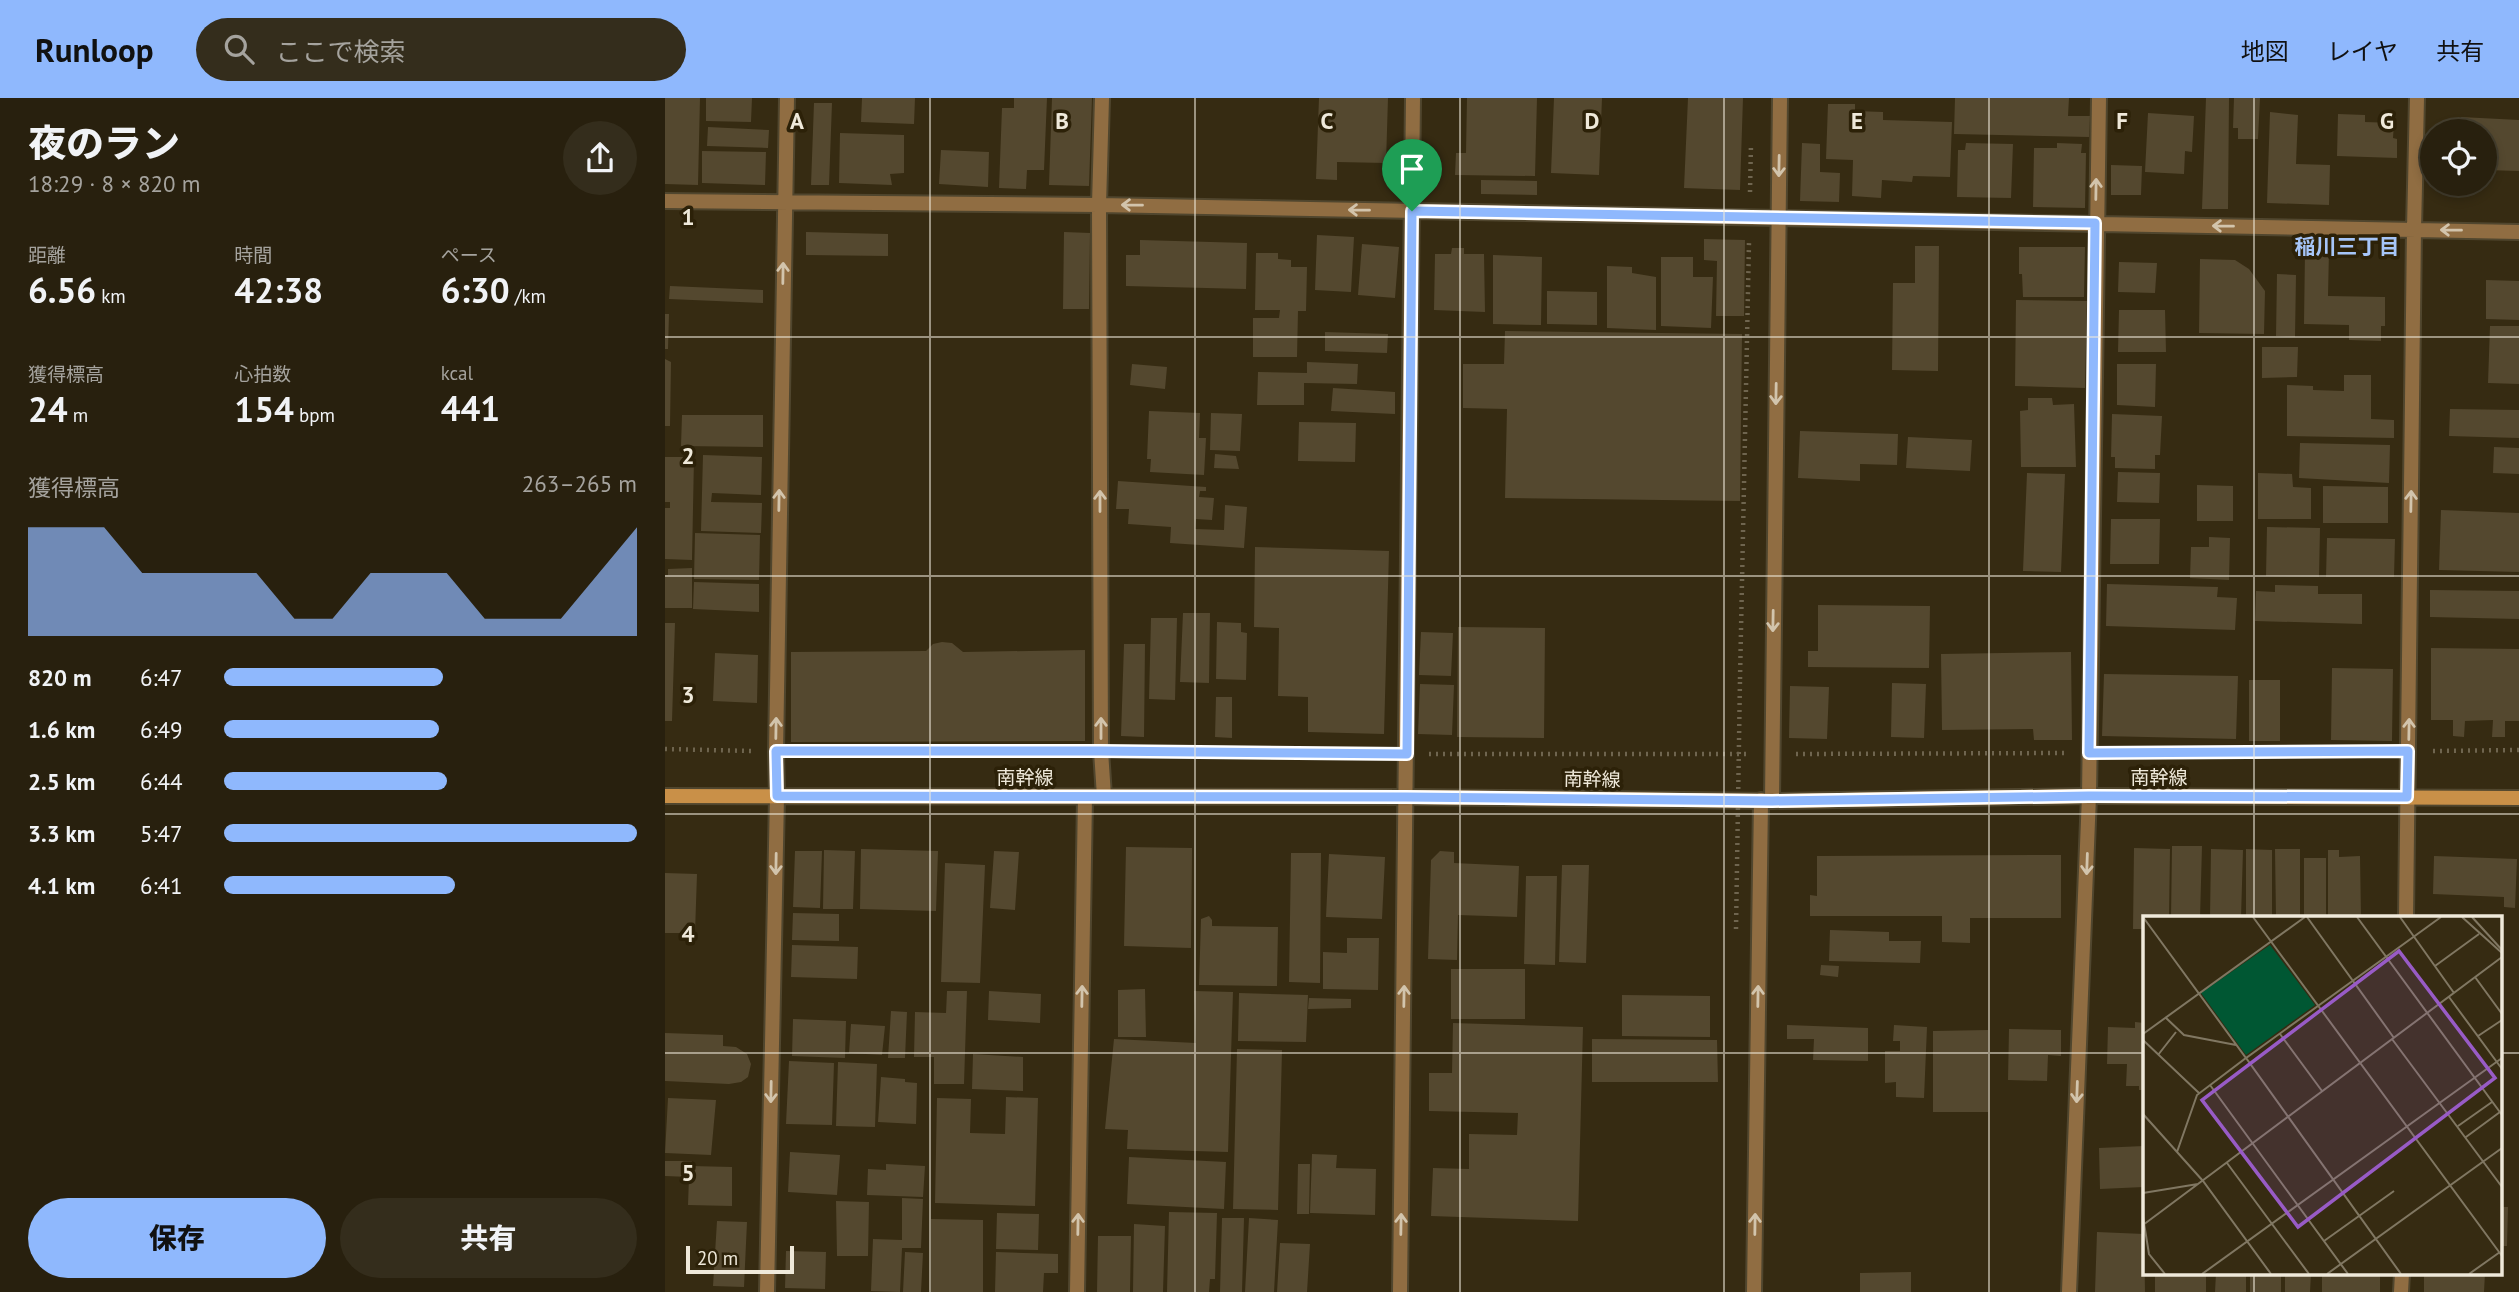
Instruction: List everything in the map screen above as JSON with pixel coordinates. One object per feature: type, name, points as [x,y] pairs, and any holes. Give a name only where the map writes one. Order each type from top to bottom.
[{"type":"main road","name":"南幹線","points":[[665,796],[1406,797],[1767,801],[2089,796],[2519,798]]},
{"type":"street","points":[[767,1292],[787,98]]},
{"type":"street","points":[[1102,98],[1099,205],[1101,751],[1104,796]]},
{"type":"street","points":[[1400,1292],[1413,98]]},
{"type":"street","points":[[1754,1292],[1767,801],[1771,754],[1780,98]]},
{"type":"street","points":[[2069,1292],[2089,796],[2095,223],[2099,98]]},
{"type":"street","points":[[2406,916],[2417,98]]},
{"type":"street","points":[[665,201],[1778,216],[2519,232]]},
{"type":"street","points":[[1077,1292],[1085,797]]},
{"type":"street","points":[[2401,1292],[2402,1274]]},
{"type":"path","points":[[1736,929],[1751,137]]},
{"type":"path","points":[[665,749],[1407,754],[2519,750]]},
{"type":"building","points":[[665,98],[700,98],[698,185],[665,184]]},
{"type":"building","points":[[706,98],[752,98],[751,122],[706,121]]},
{"type":"building","points":[[862,98],[915,98],[914,124],[861,122]]},
{"type":"building","points":[[1014,98],[1047,98],[1044,170],[1027,170],[1026,189],[999,188],[1002,108],[1014,108]]},
{"type":"building","points":[[1052,98],[1092,98],[1089,186],[1049,185]]},
{"type":"building","points":[[1319,98],[1388,98],[1386,163],[1337,162],[1337,180],[1316,179]]},
{"type":"building","points":[[1467,98],[1537,98],[1535,176],[1455,175],[1456,153],[1466,153]]},
{"type":"building","points":[[1554,98],[1602,98],[1599,175],[1551,173]]},
{"type":"building","points":[[1688,98],[1743,98],[1740,190],[1684,188]]},
{"type":"building","points":[[1955,98],[2069,98],[2068,116],[2090,116],[2089,137],[1954,134]]},
{"type":"building","points":[[2206,98],[2229,98],[2228,209],[2202,209]]},
{"type":"building","points":[[2234,98],[2260,98],[2258,139],[2238,139],[2238,128],[2233,128]]},
{"type":"building","points":[[814,103],[832,103],[829,185],[811,185]]},
{"type":"building","points":[[1828,104],[1855,104],[1855,111],[1883,112],[1883,120],[1952,122],[1950,177],[1913,176],[1912,182],[1882,180],[1881,198],[1852,196],[1853,160],[1826,159]]},
{"type":"building","points":[[2270,112],[2298,115],[2296,164],[2330,165],[2329,205],[2267,203]]},
{"type":"building","points":[[2148,113],[2194,116],[2192,152],[2185,151],[2184,174],[2145,172]]},
{"type":"building","points":[[2338,114],[2365,115],[2365,122],[2394,123],[2393,138],[2397,139],[2397,158],[2337,156]]},
{"type":"building","points":[[2461,117],[2519,120],[2519,171],[2497,170],[2497,119]]},
{"type":"building","points":[[708,127],[769,130],[768,148],[707,146]]},
{"type":"building","points":[[840,133],[904,135],[904,173],[890,174],[892,185],[839,183]]},
{"type":"building","points":[[1802,143],[1820,144],[1820,172],[1840,173],[1839,202],[1800,201]]},
{"type":"building","points":[[1966,143],[2013,144],[2011,198],[1957,197],[1958,150],[1965,150]]},
{"type":"building","points":[[2057,143],[2082,144],[2081,153],[2086,153],[2085,208],[2033,207],[2034,148],[2057,148]]},
{"type":"building","points":[[941,150],[989,152],[988,187],[939,184]]},
{"type":"building","points":[[702,151],[766,152],[765,185],[702,183]]},
{"type":"building","points":[[2111,165],[2142,166],[2141,195],[2111,195]]},
{"type":"building","points":[[1481,180],[1537,181],[1537,195],[1481,194]]},
{"type":"building","points":[[806,232],[888,234],[888,256],[806,255]]},
{"type":"building","points":[[1064,232],[1090,233],[1089,309],[1063,309]]},
{"type":"building","points":[[1317,235],[1354,237],[1351,292],[1315,290]]},
{"type":"building","points":[[1704,239],[1745,240],[1744,316],[1716,316],[1717,261],[1704,260]]},
{"type":"building","points":[[1140,240],[1247,243],[1246,289],[1126,286],[1126,255],[1140,255]]},
{"type":"building","points":[[1362,244],[1399,247],[1395,298],[1358,295]]},
{"type":"building","points":[[1915,246],[1939,246],[1938,371],[1892,370],[1893,283],[1915,283]]},
{"type":"building","points":[[2019,247],[2085,247],[2084,297],[2023,297],[2022,274],[2019,274]]},
{"type":"building","points":[[1452,248],[1464,248],[1464,254],[1484,254],[1485,312],[1434,310],[1435,254],[1451,254]]},
{"type":"building","points":[[2305,251],[2329,251],[2328,296],[2385,297],[2385,326],[2381,326],[2381,341],[2349,340],[2349,325],[2304,324]]},
{"type":"building","points":[[1256,253],[1278,253],[1278,259],[1291,260],[1291,267],[1307,267],[1306,311],[1298,311],[1297,357],[1253,357],[1253,318],[1279,318],[1280,310],[1255,310]]},
{"type":"building","points":[[1493,255],[1542,257],[1541,325],[1493,324]]},
{"type":"building","points":[[1661,257],[1693,257],[1693,277],[1713,277],[1711,328],[1661,326]]},
{"type":"building","points":[[2200,259],[2235,260],[2249,269],[2265,291],[2264,334],[2199,333]]},
{"type":"building","points":[[2119,262],[2157,263],[2155,293],[2118,292]]},
{"type":"building","points":[[1607,266],[1632,267],[1632,273],[1656,277],[1656,330],[1607,328]]},
{"type":"building","points":[[2277,274],[2296,275],[2295,337],[2276,336]]},
{"type":"building","points":[[2486,280],[2519,281],[2519,320],[2486,319]]},
{"type":"building","points":[[670,286],[763,290],[763,303],[669,299]]},
{"type":"building","points":[[1547,291],[1597,292],[1597,325],[1547,324]]},
{"type":"building","points":[[2016,300],[2087,301],[2085,388],[2015,386]]},
{"type":"building","points":[[2119,310],[2165,310],[2166,352],[2118,352]]},
{"type":"building","points":[[665,314],[669,314],[668,349],[665,349]]},
{"type":"building","points":[[2490,326],[2519,326],[2519,384],[2488,383]]},
{"type":"building","points":[[1505,331],[1742,334],[1740,501],[1505,498],[1507,409],[1463,408],[1463,364],[1504,364]]},
{"type":"building","points":[[1325,332],[1388,334],[1387,353],[1325,351]]},
{"type":"building","points":[[2262,347],[2298,347],[2297,377],[2262,378]]},
{"type":"building","points":[[665,359],[671,362],[670,426],[665,426]]},
{"type":"building","points":[[1307,362],[1358,364],[1357,384],[1304,383],[1304,405],[1257,405],[1258,372],[1307,373]]},
{"type":"building","points":[[1132,364],[1167,367],[1165,389],[1130,385]]},
{"type":"building","points":[[2117,364],[2156,364],[2155,407],[2117,405]]},
{"type":"building","points":[[2344,375],[2371,375],[2371,419],[2394,420],[2394,438],[2287,436],[2287,385],[2313,386],[2313,390],[2344,391]]},
{"type":"building","points":[[1333,388],[1395,392],[1395,414],[1331,411]]},
{"type":"building","points":[[2028,398],[2052,398],[2053,405],[2074,404],[2076,467],[2021,467],[2020,411],[2028,410]]},
{"type":"building","points":[[2450,409],[2519,410],[2519,438],[2449,436]]},
{"type":"building","points":[[1149,411],[1200,413],[1199,438],[1206,438],[1204,475],[1150,472],[1151,459],[1147,459]]},
{"type":"building","points":[[1211,413],[1242,414],[1240,451],[1210,450]]},
{"type":"building","points":[[2112,414],[2162,416],[2160,455],[2155,455],[2155,469],[2115,468],[2115,457],[2111,457]]},
{"type":"building","points":[[682,415],[763,415],[763,447],[681,446]]},
{"type":"building","points":[[1299,422],[1356,423],[1355,462],[1298,461]]},
{"type":"building","points":[[1800,431],[1898,434],[1897,465],[1860,464],[1860,481],[1798,478]]},
{"type":"building","points":[[1908,437],[1972,440],[1970,471],[1906,468]]},
{"type":"building","points":[[2300,443],[2390,445],[2389,483],[2299,478]]},
{"type":"building","points":[[2494,447],[2519,448],[2519,474],[2493,473]]},
{"type":"building","points":[[1215,454],[1236,456],[1239,469],[1214,468]]},
{"type":"building","points":[[703,455],[762,457],[761,495],[712,493],[711,502],[762,503],[761,533],[701,531]]},
{"type":"building","points":[[665,457],[694,457],[692,560],[665,559],[665,508],[670,508],[670,502],[665,502]]},
{"type":"building","points":[[2118,472],[2160,473],[2159,503],[2117,502]]},
{"type":"building","points":[[2027,473],[2065,474],[2061,572],[2023,571]]},
{"type":"building","points":[[2258,473],[2292,474],[2293,487],[2311,488],[2311,519],[2258,519]]},
{"type":"building","points":[[1118,481],[1206,487],[1206,491],[1200,491],[1199,497],[1214,498],[1212,520],[1196,519],[1195,529],[1224,530],[1225,505],[1247,507],[1244,548],[1170,543],[1171,527],[1128,524],[1129,509],[1116,509]]},
{"type":"building","points":[[2197,485],[2233,486],[2233,521],[2197,521]]},
{"type":"building","points":[[2323,486],[2388,487],[2388,523],[2323,523]]},
{"type":"building","points":[[2441,510],[2519,513],[2519,572],[2439,570]]},
{"type":"building","points":[[2111,519],[2160,519],[2159,564],[2110,564]]},
{"type":"building","points":[[2267,527],[2320,528],[2319,577],[2266,576]]},
{"type":"building","points":[[695,533],[760,535],[759,580],[694,579]]},
{"type":"building","points":[[2209,537],[2230,538],[2229,580],[2190,578],[2191,547],[2209,547]]},
{"type":"building","points":[[2327,538],[2395,539],[2394,577],[2326,577]]},
{"type":"building","points":[[1255,547],[1389,551],[1384,734],[1308,732],[1308,697],[1278,696],[1279,628],[1254,627]]},
{"type":"building","points":[[692,568],[692,608],[665,608],[665,575],[668,575],[668,569]]},
{"type":"building","points":[[694,582],[759,584],[759,612],[693,609]]},
{"type":"building","points":[[2107,584],[2218,587],[2217,597],[2237,598],[2235,630],[2106,626]]},
{"type":"building","points":[[2275,585],[2318,586],[2318,594],[2362,594],[2362,624],[2255,621],[2256,591],[2275,592]]},
{"type":"building","points":[[2430,590],[2519,591],[2519,619],[2430,617]]},
{"type":"building","points":[[1818,605],[1930,606],[1929,668],[1808,667],[1808,651],[1818,651]]},
{"type":"building","points":[[1183,613],[1210,613],[1209,683],[1180,682]]},
{"type":"building","points":[[1151,618],[1177,618],[1175,700],[1149,699]]},
{"type":"building","points":[[1217,622],[1241,623],[1241,632],[1247,633],[1246,680],[1216,679]]},
{"type":"building","points":[[665,623],[675,623],[672,721],[665,721]]},
{"type":"building","points":[[1458,627],[1545,628],[1544,738],[1457,737]]},
{"type":"building","points":[[1421,632],[1453,633],[1451,676],[1419,675]]},
{"type":"building","points":[[952,643],[963,652],[1085,650],[1085,741],[791,742],[791,652],[926,651],[933,644]]},
{"type":"building","points":[[1124,644],[1145,644],[1144,737],[1121,736]]},
{"type":"building","points":[[2431,648],[2519,649],[2519,721],[2505,721],[2505,737],[2492,737],[2493,720],[2465,721],[2464,737],[2453,736],[2453,720],[2431,720]]},
{"type":"building","points":[[2071,652],[2072,740],[2034,740],[2033,729],[1942,730],[1941,654]]},
{"type":"building","points":[[715,653],[758,655],[757,703],[713,701]]},
{"type":"building","points":[[2332,668],[2393,669],[2392,741],[2331,740]]},
{"type":"building","points":[[2104,674],[2238,676],[2236,739],[2102,736]]},
{"type":"building","points":[[2249,680],[2280,680],[2280,741],[2249,741]]},
{"type":"building","points":[[1892,683],[1926,684],[1924,738],[1891,737]]},
{"type":"building","points":[[1420,684],[1454,685],[1452,735],[1418,734]]},
{"type":"building","points":[[1790,686],[1829,687],[1827,739],[1789,738]]},
{"type":"building","points":[[1216,697],[1232,697],[1232,738],[1215,737]]},
{"type":"building","points":[[2172,846],[2202,846],[2200,916],[2171,916]]},
{"type":"building","points":[[1126,847],[1192,848],[1191,948],[1124,946]]},
{"type":"building","points":[[2134,848],[2170,849],[2169,916],[2143,916],[2143,929],[2133,929]]},
{"type":"building","points":[[861,849],[938,851],[936,911],[860,909]]},
{"type":"building","points":[[2211,849],[2243,850],[2241,916],[2210,916]]},
{"type":"building","points":[[2246,849],[2272,850],[2272,916],[2246,916]]},
{"type":"building","points":[[2275,849],[2300,849],[2300,916],[2276,916]]},
{"type":"building","points":[[824,850],[855,851],[853,909],[823,909]]},
{"type":"building","points":[[2328,850],[2339,850],[2339,857],[2360,856],[2361,916],[2328,916]]},
{"type":"building","points":[[795,851],[822,851],[820,908],[793,907]]},
{"type":"building","points":[[994,851],[1019,852],[1015,910],[990,908]]},
{"type":"building","points":[[1440,851],[1454,852],[1454,863],[1519,866],[1517,917],[1458,915],[1457,960],[1428,959],[1431,860]]},
{"type":"building","points":[[1291,853],[1321,853],[1320,983],[1289,982]]},
{"type":"building","points":[[1329,854],[1385,857],[1382,919],[1326,917]]},
{"type":"building","points":[[2061,855],[2061,918],[1970,918],[1970,943],[1942,942],[1942,916],[1810,916],[1810,895],[1817,896],[1817,856]]},
{"type":"building","points":[[2434,856],[2517,859],[2515,908],[2504,907],[2504,897],[2433,894]]},
{"type":"building","points":[[2304,858],[2326,858],[2326,916],[2304,916]]},
{"type":"building","points":[[945,863],[985,865],[980,983],[941,982]]},
{"type":"building","points":[[1562,865],[1589,865],[1586,963],[1559,962]]},
{"type":"building","points":[[665,873],[697,874],[695,933],[665,933]]},
{"type":"building","points":[[1526,876],[1557,876],[1555,965],[1524,964]]},
{"type":"building","points":[[793,913],[839,914],[839,941],[792,940]]},
{"type":"building","points":[[1209,916],[1212,926],[1278,927],[1277,986],[1199,985],[1201,919]]},
{"type":"building","points":[[1830,930],[1889,932],[1889,941],[1921,941],[1920,963],[1829,961]]},
{"type":"building","points":[[1347,938],[1379,938],[1378,990],[1323,989],[1323,952],[1347,953]]},
{"type":"building","points":[[792,945],[858,947],[857,979],[791,977]]},
{"type":"building","points":[[1821,965],[1839,966],[1838,977],[1820,975]]},
{"type":"building","points":[[1451,969],[1525,969],[1525,1019],[1451,1019]]},
{"type":"building","points":[[1145,989],[1146,1037],[1118,1037],[1118,990]]},
{"type":"building","points":[[947,991],[967,991],[964,1084],[934,1084],[934,1057],[914,1057],[915,1012],[946,1013]]},
{"type":"building","points":[[989,991],[1041,994],[1040,1023],[988,1020]]},
{"type":"building","points":[[1194,991],[1233,992],[1228,1152],[1127,1149],[1128,1130],[1105,1129],[1114,1039],[1196,1043]]},
{"type":"building","points":[[1239,993],[1308,995],[1306,1042],[1238,1041]]},
{"type":"building","points":[[1622,995],[1710,996],[1710,1037],[1622,1036]]},
{"type":"building","points":[[1309,998],[1351,999],[1351,1008],[1308,1009]]},
{"type":"building","points":[[891,1011],[907,1012],[905,1058],[888,1058]]},
{"type":"building","points":[[793,1019],[846,1021],[845,1058],[792,1056]]},
{"type":"building","points":[[2135,1022],[2143,1023],[2143,1090],[2139,1090],[2139,1086],[2126,1086],[2127,1064],[2107,1064],[2108,1027],[2135,1028]]},
{"type":"building","points":[[1453,1023],[1583,1027],[1578,1221],[1431,1216],[1433,1168],[1469,1169],[1469,1134],[1517,1135],[1518,1113],[1429,1111],[1429,1073],[1452,1073]]},
{"type":"building","points":[[851,1024],[885,1026],[882,1055],[849,1053]]},
{"type":"building","points":[[1787,1025],[1868,1028],[1868,1061],[1813,1060],[1814,1039],[1787,1039]]},
{"type":"building","points":[[1894,1025],[1927,1027],[1924,1098],[1896,1097],[1896,1082],[1885,1083],[1885,1051],[1900,1051],[1900,1041],[1893,1041]]},
{"type":"building","points":[[2009,1029],[2061,1030],[2061,1056],[2048,1055],[2047,1081],[2008,1080]]},
{"type":"building","points":[[1988,1030],[1988,1112],[1933,1112],[1933,1031]]},
{"type":"building","points":[[665,1033],[723,1035],[723,1046],[736,1047],[747,1054],[751,1064],[748,1077],[741,1082],[729,1084],[665,1081]]},
{"type":"building","points":[[1592,1039],[1717,1040],[1718,1082],[1592,1082]]},
{"type":"building","points":[[1237,1049],[1282,1050],[1278,1210],[1233,1209]]},
{"type":"building","points":[[973,1054],[1023,1057],[1023,1091],[972,1089]]},
{"type":"building","points":[[789,1061],[834,1063],[832,1125],[786,1124]]},
{"type":"building","points":[[838,1062],[877,1064],[875,1127],[836,1126]]},
{"type":"building","points":[[881,1077],[917,1083],[916,1124],[878,1122]]},
{"type":"building","points":[[1006,1097],[1038,1098],[1035,1206],[935,1203],[937,1098],[971,1099],[970,1133],[1005,1134]]},
{"type":"building","points":[[668,1098],[716,1100],[711,1155],[665,1153]]},
{"type":"building","points":[[2143,1146],[2143,1187],[2100,1189],[2099,1148]]},
{"type":"building","points":[[790,1152],[840,1155],[837,1195],[788,1192]]},
{"type":"building","points":[[1312,1154],[1337,1155],[1336,1168],[1376,1169],[1375,1215],[1310,1213]]},
{"type":"building","points":[[1129,1157],[1226,1162],[1224,1209],[1127,1204]]},
{"type":"building","points":[[665,1161],[692,1161],[691,1166],[732,1167],[732,1206],[688,1205],[689,1177],[665,1176]]},
{"type":"building","points":[[886,1164],[925,1166],[923,1197],[867,1195],[868,1169],[886,1170]]},
{"type":"building","points":[[1298,1164],[1310,1164],[1309,1214],[1297,1214]]},
{"type":"building","points":[[902,1198],[923,1199],[921,1248],[902,1248],[900,1292],[871,1291],[873,1239],[902,1240]]},
{"type":"building","points":[[836,1201],[869,1202],[868,1256],[837,1256]]},
{"type":"building","points":[[2501,1207],[2508,1207],[2507,1246],[2501,1246]]},
{"type":"building","points":[[1169,1212],[1217,1213],[1215,1279],[1210,1279],[1209,1292],[1167,1292]]},
{"type":"building","points":[[997,1213],[1039,1214],[1038,1250],[996,1249]]},
{"type":"building","points":[[1222,1218],[1244,1218],[1242,1292],[1220,1292]]},
{"type":"building","points":[[1249,1218],[1278,1220],[1274,1292],[1245,1292]]},
{"type":"building","points":[[931,1219],[983,1220],[983,1292],[931,1292]]},
{"type":"building","points":[[717,1221],[747,1222],[744,1287],[713,1286]]},
{"type":"building","points":[[1134,1224],[1165,1226],[1163,1292],[1133,1292]]},
{"type":"building","points":[[2097,1232],[2143,1234],[2145,1292],[2095,1292]]},
{"type":"building","points":[[1098,1236],[1131,1236],[1130,1292],[1097,1292]]},
{"type":"building","points":[[1280,1243],[1310,1244],[1307,1292],[1277,1292]]},
{"type":"building","points":[[786,1251],[826,1252],[825,1289],[785,1288]]},
{"type":"building","points":[[905,1252],[923,1253],[921,1292],[903,1292]]},
{"type":"building","points":[[996,1252],[1058,1254],[1058,1273],[1044,1273],[1043,1292],[995,1292]]},
{"type":"building","points":[[1911,1272],[1911,1292],[1860,1292],[1860,1273]]},
{"type":"building","points":[[2155,1274],[2206,1274],[2206,1292],[2155,1292]]},
{"type":"building","points":[[2216,1274],[2246,1274],[2246,1292],[2215,1292]]},
{"type":"building","points":[[2250,1274],[2281,1274],[2281,1292],[2250,1292]]},
{"type":"building","points":[[2285,1274],[2311,1274],[2310,1292],[2285,1292]]},
{"type":"building","points":[[2322,1274],[2380,1275],[2380,1292],[2322,1292]]},
{"type":"building","points":[[2424,1274],[2485,1274],[2484,1292],[2424,1292]]},
{"type":"district","name":"稲川三丁目","points":[[2347,246]]},
{"type":"route","points":[[1412,211],[2095,223],[2089,753],[2408,751],[2407,797],[2089,796],[1772,801],[1406,797],[777,796],[776,751],[1407,754],[1412,211]]}]
